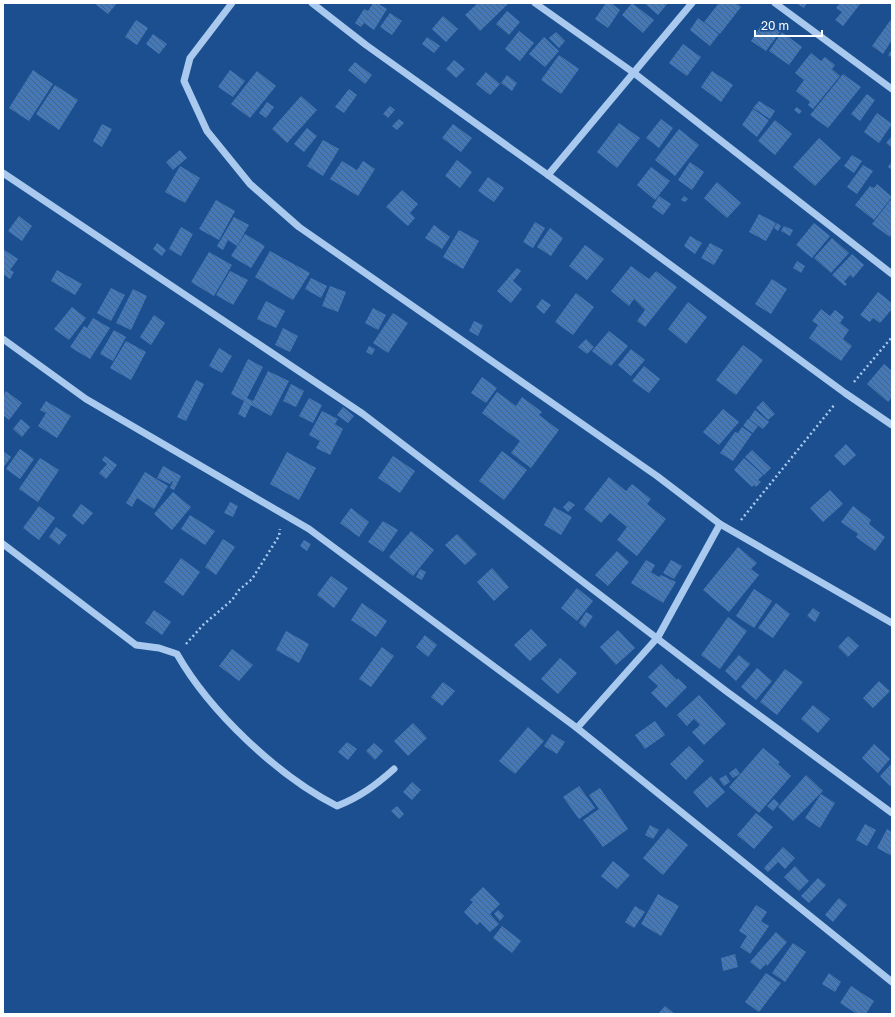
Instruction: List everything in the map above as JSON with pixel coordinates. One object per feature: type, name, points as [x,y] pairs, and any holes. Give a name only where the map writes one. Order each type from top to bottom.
[{"type":"street","points":[[232,3],[190,58],[184,81],[207,131],[250,184],[299,228],[657,476],[720,524],[892,623]]},
{"type":"street","points":[[312,3],[366,45],[548,175],[845,393],[892,425]]},
{"type":"street","points":[[535,3],[634,73],[892,274]]},
{"type":"street","points":[[548,175],[692,3]]},
{"type":"street","points":[[775,3],[892,89]]},
{"type":"street","points":[[3,173],[363,414],[627,616],[658,637],[726,691],[892,813]]},
{"type":"street","points":[[3,339],[86,399],[309,529],[577,728],[892,982]]},
{"type":"street","points":[[577,728],[658,637],[720,524]]},
{"type":"street","points":[[3,544],[136,645],[159,648],[177,654],[190,677],[234,726],[278,768],[316,795],[337,806],[354,799],[373,788],[394,769]]},
{"type":"path","points":[[732,531],[892,337]]},
{"type":"path","points":[[177,654],[203,625],[232,600],[239,590],[252,579],[279,536],[283,513]]},
{"type":"building","points":[[94,3],[117,3],[108,14]]},
{"type":"building","points":[[373,3],[377,3],[387,9],[374,30],[364,23],[361,27],[355,23],[364,9],[368,11]]},
{"type":"building","points":[[478,3],[509,3],[480,31],[465,15]]},
{"type":"building","points":[[606,3],[611,3],[620,10],[608,28],[595,19]]},
{"type":"building","points":[[632,3],[654,20],[643,33],[622,15]]},
{"type":"building","points":[[644,3],[668,3],[658,15]]},
{"type":"building","points":[[719,3],[736,3],[741,7],[720,34],[704,22]]},
{"type":"building","points":[[796,3],[807,3],[804,8]]},
{"type":"building","points":[[840,3],[861,3],[843,26],[835,20],[842,12],[836,8]]},
{"type":"building","points":[[507,11],[520,22],[509,35],[496,24]]},
{"type":"building","points":[[390,13],[402,21],[392,35],[380,27]]},
{"type":"building","points":[[443,16],[458,29],[446,42],[432,29]]},
{"type":"building","points":[[698,18],[719,34],[710,46],[690,30]]},
{"type":"building","points":[[892,18],[892,40],[883,54],[872,46]]},
{"type":"building","points":[[136,20],[148,28],[137,45],[125,37]]},
{"type":"building","points":[[764,21],[780,32],[766,51],[751,41]]},
{"type":"building","points":[[519,31],[534,43],[520,61],[505,49]]},
{"type":"building","points":[[556,32],[565,41],[559,48],[549,38]]},
{"type":"building","points":[[782,32],[802,47],[789,65],[769,51]]},
{"type":"building","points":[[153,34],[167,44],[159,54],[146,44]]},
{"type":"building","points":[[427,37],[440,46],[434,53],[422,44]]},
{"type":"building","points":[[544,37],[559,51],[545,67],[529,54]]},
{"type":"building","points":[[683,44],[701,57],[687,76],[669,63]]},
{"type":"building","points":[[892,49],[892,58],[888,55]]},
{"type":"building","points":[[811,53],[821,61],[825,57],[835,65],[832,69],[840,76],[813,109],[808,105],[810,102],[796,91],[804,80],[795,73]]},
{"type":"building","points":[[559,55],[579,69],[561,94],[541,80]]},
{"type":"building","points":[[454,60],[465,69],[456,78],[446,69]]},
{"type":"building","points":[[355,62],[372,75],[365,84],[348,70]]},
{"type":"building","points":[[33,70],[53,84],[29,121],[9,108]]},
{"type":"building","points":[[230,70],[245,81],[233,97],[218,87]]},
{"type":"building","points":[[257,71],[276,86],[250,118],[231,104]]},
{"type":"building","points":[[712,71],[733,85],[721,102],[701,87]]},
{"type":"building","points":[[486,72],[500,84],[490,95],[476,84]]},
{"type":"building","points":[[843,74],[861,87],[828,128],[810,115]]},
{"type":"building","points":[[507,75],[517,83],[512,91],[501,83]]},
{"type":"building","points":[[55,85],[78,100],[59,130],[36,114]]},
{"type":"building","points":[[349,89],[357,95],[344,113],[335,107]]},
{"type":"building","points":[[867,94],[875,100],[860,121],[851,114]]},
{"type":"building","points":[[301,96],[317,110],[287,143],[272,129]]},
{"type":"building","points":[[759,101],[775,111],[770,119],[753,108]]},
{"type":"building","points":[[267,102],[274,107],[266,118],[259,113]]},
{"type":"building","points":[[390,106],[395,110],[388,118],[383,114]]},
{"type":"building","points":[[797,107],[802,111],[799,114],[794,110]]},
{"type":"building","points":[[753,109],[769,120],[757,137],[742,125]]},
{"type":"building","points":[[877,113],[892,124],[879,143],[864,132]]},
{"type":"building","points":[[399,119],[404,123],[397,130],[392,126]]},
{"type":"building","points":[[661,119],[673,128],[659,148],[646,138]]},
{"type":"building","points":[[775,120],[792,134],[775,155],[758,141]]},
{"type":"building","points":[[619,123],[640,138],[617,168],[597,152]]},
{"type":"building","points":[[102,124],[112,129],[102,147],[93,141]]},
{"type":"building","points":[[453,124],[472,138],[461,152],[442,138]]},
{"type":"building","points":[[307,128],[317,136],[304,152],[294,144]]},
{"type":"building","points":[[679,129],[699,145],[675,176],[655,160]]},
{"type":"building","points":[[892,137],[892,148],[886,143]]},
{"type":"building","points":[[819,138],[841,158],[815,186],[793,167]]},
{"type":"building","points":[[323,140],[339,149],[323,176],[307,166]]},
{"type":"building","points":[[180,150],[187,158],[173,170],[166,162]]},
{"type":"building","points":[[852,155],[862,161],[854,173],[844,166]]},
{"type":"building","points":[[457,160],[472,172],[460,188],[445,176]]},
{"type":"building","points":[[342,161],[357,170],[363,161],[375,169],[358,196],[330,179]]},
{"type":"building","points":[[892,161],[892,170],[888,167]]},
{"type":"building","points":[[690,162],[704,172],[692,190],[678,180]]},
{"type":"building","points":[[863,165],[873,171],[857,194],[847,187]]},
{"type":"building","points":[[180,166],[200,178],[185,203],[165,192]]},
{"type":"building","points":[[651,167],[670,181],[655,200],[637,185]]},
{"type":"building","points":[[488,177],[504,188],[494,202],[478,191]]},
{"type":"building","points":[[717,182],[741,203],[727,218],[704,198]]},
{"type":"building","points":[[877,184],[892,197],[874,220],[855,205],[870,186],[874,188]]},
{"type":"building","points":[[402,190],[418,204],[410,213],[415,218],[408,226],[386,207]]},
{"type":"building","points":[[659,196],[671,204],[663,215],[652,207]]},
{"type":"building","points":[[684,196],[688,199],[685,202],[681,200]]},
{"type":"building","points":[[892,198],[892,234],[890,237],[872,224]]},
{"type":"building","points":[[216,200],[235,211],[219,240],[199,229]]},
{"type":"building","points":[[759,214],[776,223],[766,241],[749,232]]},
{"type":"building","points":[[19,216],[32,226],[22,241],[8,231]]},
{"type":"building","points":[[234,217],[249,225],[237,246],[228,240],[223,250],[217,246]]},
{"type":"building","points":[[535,222],[545,228],[533,248],[523,242]]},
{"type":"building","points":[[777,223],[781,226],[778,231],[774,228]]},
{"type":"building","points":[[814,223],[830,236],[812,258],[796,245]]},
{"type":"building","points":[[434,225],[450,237],[442,249],[425,238]]},
{"type":"building","points":[[784,226],[793,230],[790,236],[781,231]]},
{"type":"building","points":[[181,227],[193,234],[181,256],[169,249]]},
{"type":"building","points":[[550,228],[563,238],[551,256],[537,247]]},
{"type":"building","points":[[459,230],[479,241],[463,269],[443,257]]},
{"type":"building","points":[[245,234],[265,246],[251,268],[231,256]]},
{"type":"building","points":[[690,236],[702,243],[695,254],[684,246]]},
{"type":"building","points":[[832,238],[849,253],[831,273],[814,258]]},
{"type":"building","points":[[157,243],[166,250],[162,256],[153,249]]},
{"type":"building","points":[[710,243],[723,250],[714,265],[701,258]]},
{"type":"building","points":[[585,245],[604,259],[587,280],[569,266]]},
{"type":"building","points":[[3,249],[18,259],[10,270],[14,272],[10,279],[4,275],[3,277]]},
{"type":"building","points":[[270,251],[310,273],[293,300],[255,277]]},
{"type":"building","points":[[209,252],[232,265],[214,296],[191,282]]},
{"type":"building","points":[[852,254],[864,265],[853,278],[850,275],[844,282],[847,284],[845,286],[832,275]]},
{"type":"building","points":[[797,261],[805,266],[801,273],[793,268]]},
{"type":"building","points":[[631,266],[649,279],[656,271],[677,287],[645,327],[637,321],[645,310],[634,299],[629,306],[611,291]]},
{"type":"building","points":[[517,268],[521,271],[513,281],[522,289],[511,303],[497,291]]},
{"type":"building","points":[[57,270],[82,284],[75,295],[51,281]]},
{"type":"building","points":[[230,271],[248,280],[233,305],[216,295]]},
{"type":"building","points":[[311,278],[327,286],[321,298],[305,289]]},
{"type":"building","points":[[772,279],[787,289],[771,314],[755,304]]},
{"type":"building","points":[[330,286],[346,292],[338,312],[322,306]]},
{"type":"building","points":[[111,288],[125,295],[111,321],[97,313]]},
{"type":"building","points":[[133,289],[147,296],[131,330],[116,323]]},
{"type":"building","points":[[878,292],[892,303],[892,309],[880,323],[873,318],[870,322],[860,315]]},
{"type":"building","points":[[576,293],[594,307],[573,335],[555,322]]},
{"type":"building","points":[[542,299],[551,305],[544,314],[536,307]]},
{"type":"building","points":[[266,301],[285,311],[276,328],[257,319]]},
{"type":"building","points":[[688,302],[707,317],[686,344],[668,329]]},
{"type":"building","points":[[72,307],[86,318],[69,340],[54,329]]},
{"type":"building","points":[[373,308],[386,315],[378,330],[365,323]]},
{"type":"building","points":[[821,309],[830,316],[835,310],[844,317],[840,323],[849,330],[843,339],[852,346],[841,361],[809,338],[818,325],[812,321]]},
{"type":"building","points":[[393,313],[408,323],[388,353],[373,343]]},
{"type":"building","points":[[154,315],[165,323],[151,345],[140,337]]},
{"type":"building","points":[[93,318],[110,328],[90,359],[70,347],[84,326],[87,328]]},
{"type":"building","points":[[474,321],[483,325],[478,336],[469,331]]},
{"type":"building","points":[[283,328],[298,336],[290,352],[275,345]]},
{"type":"building","points":[[114,330],[126,337],[113,361],[100,354]]},
{"type":"building","points":[[609,331],[628,346],[611,366],[592,351]]},
{"type":"building","points":[[586,339],[594,347],[587,354],[578,347]]},
{"type":"building","points":[[126,341],[146,352],[131,380],[110,368]]},
{"type":"building","points":[[743,345],[763,360],[736,395],[716,380]]},
{"type":"building","points":[[369,346],[375,349],[372,355],[366,352]]},
{"type":"building","points":[[219,348],[232,356],[222,373],[209,366]]},
{"type":"building","points":[[631,349],[645,360],[631,376],[618,365]]},
{"type":"building","points":[[248,359],[263,367],[247,398],[253,401],[268,371],[289,381],[271,416],[251,405],[245,418],[238,414],[244,401],[231,394]]},
{"type":"building","points":[[884,364],[892,371],[892,397],[888,402],[867,384]]},
{"type":"building","points":[[644,366],[660,379],[649,393],[632,381]]},
{"type":"building","points":[[482,377],[497,388],[486,403],[471,393]]},
{"type":"building","points":[[196,380],[204,384],[186,421],[177,417]]},
{"type":"building","points":[[291,384],[304,391],[296,407],[283,401]]},
{"type":"building","points":[[6,391],[22,403],[9,420],[3,415],[3,396]]},
{"type":"building","points":[[497,392],[516,406],[522,397],[542,412],[539,415],[559,430],[531,468],[511,453],[520,441],[482,413]]},
{"type":"building","points":[[309,398],[322,405],[313,423],[299,416]]},
{"type":"building","points":[[46,401],[71,416],[57,438],[38,426],[46,413],[40,410]]},
{"type":"building","points":[[763,401],[775,414],[768,420],[756,408]]},
{"type":"building","points":[[343,407],[354,416],[348,423],[337,415]]},
{"type":"building","points":[[723,409],[739,422],[719,445],[703,432]]},
{"type":"building","points":[[755,410],[769,422],[763,429],[749,419]]},
{"type":"building","points":[[322,411],[338,419],[335,424],[343,429],[330,455],[316,448],[320,441],[309,435]]},
{"type":"building","points":[[21,419],[30,427],[22,437],[13,429]]},
{"type":"building","points":[[748,419],[758,426],[753,433],[743,426]]},
{"type":"building","points":[[742,427],[752,434],[733,461],[720,453],[735,432],[738,433]]},
{"type":"building","points":[[846,444],[856,455],[844,466],[834,456]]},
{"type":"building","points":[[20,449],[34,459],[20,479],[6,469]]},
{"type":"building","points":[[752,450],[771,468],[764,475],[745,457]]},
{"type":"building","points":[[3,451],[11,457],[3,468]]},
{"type":"building","points":[[502,451],[527,470],[504,500],[479,481]]},
{"type":"building","points":[[287,452],[316,468],[299,500],[270,484]]},
{"type":"building","points":[[105,456],[117,465],[106,479],[99,473],[107,464],[102,460]]},
{"type":"building","points":[[393,456],[415,471],[400,493],[378,478]]},
{"type":"building","points":[[40,458],[59,470],[38,502],[19,489]]},
{"type":"building","points":[[744,458],[763,475],[758,480],[761,482],[756,487],[754,485],[752,487],[734,470]]},
{"type":"building","points":[[163,466],[181,476],[174,490],[170,488],[173,481],[170,484],[157,478]]},
{"type":"building","points":[[145,472],[168,486],[154,509],[137,498],[132,507],[126,503]]},
{"type":"building","points":[[609,477],[626,491],[632,484],[651,499],[647,504],[666,519],[637,556],[617,540],[627,527],[610,513],[601,523],[584,509]]},
{"type":"building","points":[[830,490],[843,504],[823,522],[810,508]]},
{"type":"building","points":[[173,492],[191,507],[172,530],[154,514]]},
{"type":"building","points":[[569,501],[575,505],[568,512],[563,507]]},
{"type":"building","points":[[230,502],[238,506],[233,517],[224,513]]},
{"type":"building","points":[[81,504],[93,513],[83,525],[72,516]]},
{"type":"building","points":[[39,506],[55,518],[39,540],[23,528]]},
{"type":"building","points":[[853,506],[871,520],[869,524],[885,537],[875,551],[856,537],[858,534],[841,522]]},
{"type":"building","points":[[554,507],[572,517],[561,535],[544,525]]},
{"type":"building","points":[[351,508],[369,522],[359,537],[340,523]]},
{"type":"building","points":[[190,515],[215,531],[205,545],[181,529]]},
{"type":"building","points":[[383,521],[398,530],[383,552],[368,542]]},
{"type":"building","points":[[56,527],[67,535],[59,545],[49,537]]},
{"type":"building","points":[[411,531],[434,550],[413,576],[389,557]]},
{"type":"building","points":[[457,534],[477,554],[465,565],[445,545]]},
{"type":"building","points":[[223,539],[235,547],[216,575],[205,567]]},
{"type":"building","points":[[304,540],[311,544],[307,551],[300,546]]},
{"type":"building","points":[[738,547],[757,563],[751,569],[759,575],[729,612],[703,590]]},
{"type":"building","points":[[617,551],[629,562],[608,586],[595,575]]},
{"type":"building","points":[[181,558],[200,572],[183,596],[164,582]]},
{"type":"building","points":[[646,560],[655,565],[651,572],[659,577],[661,575],[676,582],[663,603],[631,583]]},
{"type":"building","points":[[671,560],[682,566],[674,579],[663,573]]},
{"type":"building","points":[[492,568],[509,587],[494,601],[477,582]]},
{"type":"building","points":[[420,569],[426,572],[422,580],[416,577]]},
{"type":"building","points":[[331,576],[348,588],[334,608],[317,595]]},
{"type":"building","points":[[577,588],[593,601],[577,621],[561,608]]},
{"type":"building","points":[[754,589],[772,601],[754,628],[736,616]]},
{"type":"building","points":[[362,603],[387,621],[376,637],[351,620]]},
{"type":"building","points":[[776,603],[790,614],[773,638],[758,628]]},
{"type":"building","points":[[813,608],[820,613],[815,622],[807,616]]},
{"type":"building","points":[[154,610],[171,622],[162,635],[145,623]]},
{"type":"building","points":[[586,612],[593,616],[585,628],[579,623]]},
{"type":"building","points":[[728,617],[747,631],[720,669],[701,655]]},
{"type":"building","points":[[531,629],[547,645],[530,661],[514,645]]},
{"type":"building","points":[[618,630],[635,648],[616,665],[600,647]]},
{"type":"building","points":[[286,631],[309,644],[299,663],[276,650]]},
{"type":"building","points":[[425,635],[437,645],[428,657],[416,647]]},
{"type":"building","points":[[848,636],[859,646],[848,657],[838,647]]},
{"type":"building","points":[[382,647],[394,656],[371,687],[359,679]]},
{"type":"building","points":[[232,649],[253,665],[239,681],[219,666]]},
{"type":"building","points":[[739,655],[750,664],[736,681],[725,671]]},
{"type":"building","points":[[560,658],[577,673],[558,694],[541,679]]},
{"type":"building","points":[[661,664],[677,680],[678,678],[687,687],[666,708],[651,693],[658,686],[648,677]]},
{"type":"building","points":[[757,668],[772,681],[756,700],[741,687]]},
{"type":"building","points":[[785,669],[803,682],[777,715],[760,702]]},
{"type":"building","points":[[879,681],[890,691],[873,708],[863,698]]},
{"type":"building","points":[[443,682],[455,691],[442,706],[431,697]]},
{"type":"building","points":[[699,695],[726,724],[704,745],[692,732],[700,725],[694,719],[687,726],[677,715]]},
{"type":"building","points":[[813,705],[830,719],[818,733],[801,719]]},
{"type":"building","points":[[655,721],[665,735],[645,749],[635,735]]},
{"type":"building","points":[[413,723],[427,738],[408,756],[394,741]]},
{"type":"building","points":[[528,727],[544,741],[515,774],[499,761]]},
{"type":"building","points":[[552,734],[565,742],[557,754],[544,746]]},
{"type":"building","points":[[347,742],[357,749],[348,760],[338,752]]},
{"type":"building","points":[[374,743],[383,751],[375,760],[366,751]]},
{"type":"building","points":[[874,744],[890,759],[878,773],[862,758]]},
{"type":"building","points":[[689,746],[704,761],[686,780],[670,764]]},
{"type":"building","points":[[763,748],[780,762],[778,764],[791,776],[759,813],[729,787]]},
{"type":"building","points":[[892,763],[892,784],[890,786],[880,776]]},
{"type":"building","points":[[736,768],[740,774],[733,778],[729,773]]},
{"type":"building","points":[[726,775],[730,782],[724,786],[719,779]]},
{"type":"building","points":[[806,775],[823,791],[793,821],[778,807]]},
{"type":"building","points":[[711,776],[725,792],[707,808],[693,792]]},
{"type":"building","points":[[412,782],[421,790],[412,800],[403,792]]},
{"type":"building","points":[[579,786],[595,808],[579,819],[563,797]]},
{"type":"building","points":[[600,788],[628,829],[603,847],[583,820],[599,809],[589,795]]},
{"type":"building","points":[[821,794],[835,803],[820,828],[805,818]]},
{"type":"building","points":[[774,799],[779,804],[773,811],[767,806]]},
{"type":"building","points":[[397,806],[404,814],[399,819],[391,811]]},
{"type":"building","points":[[756,813],[773,827],[754,849],[737,835]]},
{"type":"building","points":[[865,824],[876,830],[867,846],[856,840]]},
{"type":"building","points":[[650,825],[659,830],[653,839],[645,835]]},
{"type":"building","points":[[668,828],[688,845],[663,875],[643,858]]},
{"type":"building","points":[[887,829],[892,832],[892,856],[877,848]]},
{"type":"building","points":[[783,847],[795,858],[785,869],[778,862],[768,872],[764,868]]},
{"type":"building","points":[[613,861],[630,875],[617,889],[601,876]]},
{"type":"building","points":[[795,866],[809,881],[799,891],[784,877]]},
{"type":"building","points":[[818,878],[826,885],[809,903],[801,896]]},
{"type":"building","points":[[483,887],[500,904],[490,914],[499,924],[490,932],[480,922],[477,925],[464,912],[473,902],[470,900]]},
{"type":"building","points":[[658,894],[679,906],[661,936],[641,924]]},
{"type":"building","points":[[839,898],[847,905],[833,922],[825,915]]},
{"type":"building","points":[[756,905],[767,912],[761,921],[769,926],[750,954],[740,947],[747,936],[739,931]]},
{"type":"building","points":[[635,906],[645,912],[634,928],[625,922]]},
{"type":"building","points":[[498,910],[504,916],[500,921],[494,914]]},
{"type":"building","points":[[502,926],[521,941],[512,953],[493,938]]},
{"type":"building","points":[[776,932],[787,942],[767,966],[766,964],[760,970],[750,962]]},
{"type":"building","points":[[793,943],[806,952],[785,982],[772,973]]},
{"type":"building","points":[[735,954],[738,967],[723,971],[721,958]]},
{"type":"building","points":[[766,973],[781,983],[759,1012],[745,1002]]},
{"type":"building","points":[[829,973],[841,982],[835,992],[822,984]]},
{"type":"building","points":[[851,986],[874,1001],[866,1014],[857,1014],[840,1003]]},
{"type":"building","points":[[665,1006],[675,1014],[658,1014]]}]
